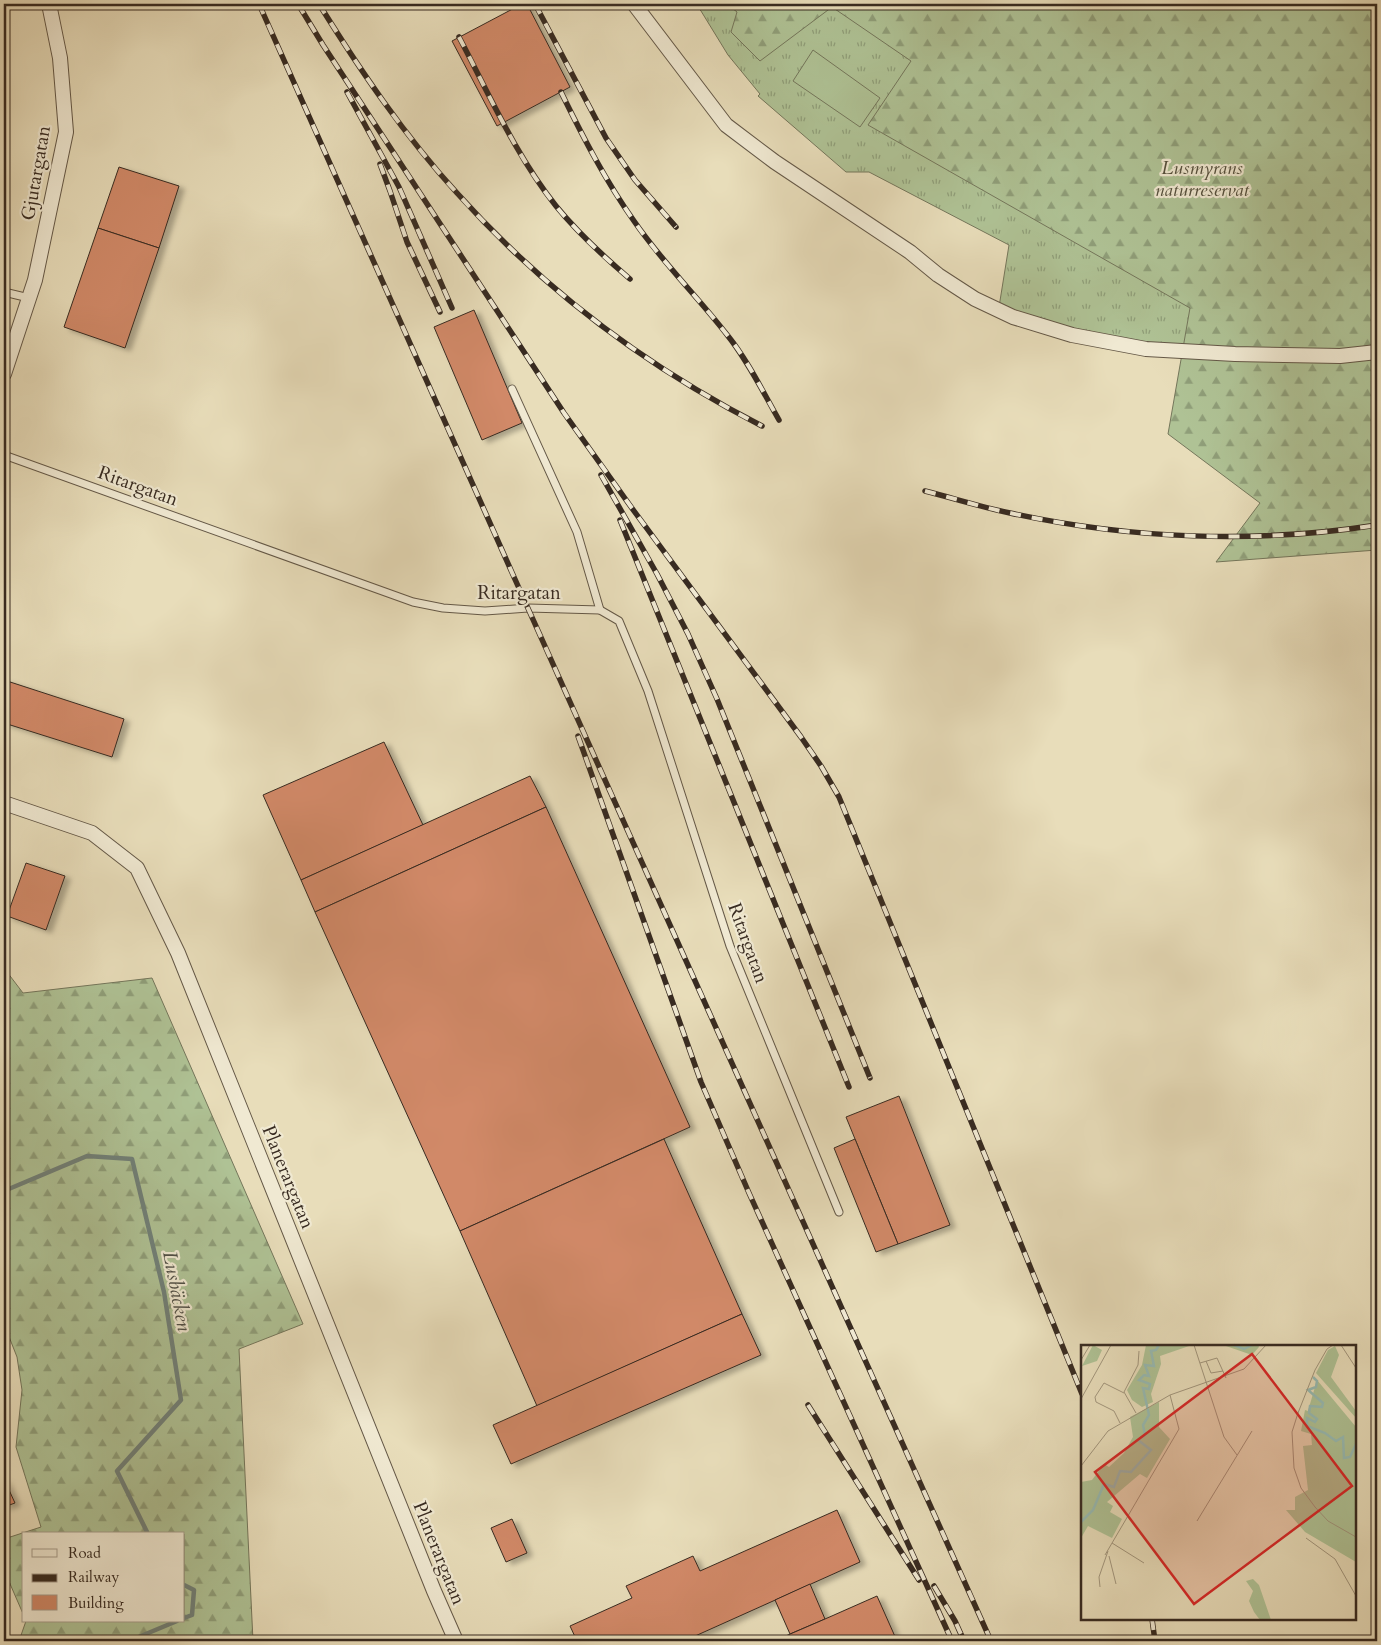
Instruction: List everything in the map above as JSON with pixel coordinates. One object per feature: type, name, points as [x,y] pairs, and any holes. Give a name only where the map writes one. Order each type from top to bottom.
[{"type":"street","name":"Gjutargatan","points":[[4,374],[35,280],[66,132],[60,58],[49,4]]},
{"type":"street","points":[[634,4],[726,125],[775,162],[910,252],[938,275],[975,299],[1013,317],[1072,335],[1146,349],[1235,354],[1340,356],[1377,352]]},
{"type":"street","name":"Planerargatan","points":[[4,803],[92,834],[138,868],[178,953],[430,1582],[456,1641]]},
{"type":"lane","points":[[4,292],[29,298]]},
{"type":"lane","points":[[512,389],[576,532],[600,610]]},
{"type":"lane","name":"Ritargatan","points":[[4,455],[413,602],[443,608],[485,611],[528,608],[600,610],[620,621],[648,691],[730,946],[839,1212]]},
{"type":"green space","name":"Lusmyrans naturreservat","points":[[695,4],[1377,4],[1377,356],[1130,347],[999,307],[1009,245],[869,172],[846,172],[758,96],[760,94],[728,55]]},
{"type":"green space","name":"Lusmyrans naturreservat","points":[[727,4],[1377,4],[1377,550],[1216,562],[1260,503],[1168,434],[1190,308],[868,125],[911,61],[832,7],[760,61],[731,32],[737,12]]},
{"type":"green space","points":[[813,50],[880,98],[860,127],[793,81]]},
{"type":"green space","points":[[4,968],[23,993],[152,978],[303,1324],[239,1349],[253,1641],[19,1641],[26,1622],[185,1622],[185,1532],[26,1532],[41,1527],[16,1447],[22,1390],[17,1357],[4,1324]]},
{"type":"green space","points":[[22,1533],[22,1611],[4,1570],[4,1539]]},
{"type":"building","points":[[522,4],[527,4],[570,87],[497,126],[452,41]]},
{"type":"building","points":[[119,167],[179,186],[159,248],[98,228]]},
{"type":"building","points":[[98,228],[159,248],[125,348],[64,327]]},
{"type":"building","points":[[474,310],[522,423],[482,440],[434,327]]},
{"type":"building","points":[[4,680],[124,719],[112,757],[4,723]]},
{"type":"building","points":[[384,742],[423,825],[301,880],[263,795]]},
{"type":"building","points":[[530,776],[546,807],[315,912],[301,880]]},
{"type":"building","points":[[546,807],[690,1127],[460,1231],[315,912]]},
{"type":"building","points":[[26,863],[65,876],[46,930],[7,916]]},
{"type":"building","points":[[899,1096],[950,1225],[898,1244],[846,1117]]},
{"type":"building","points":[[664,1139],[742,1314],[537,1406],[460,1231]]},
{"type":"building","points":[[855,1139],[898,1244],[876,1252],[834,1148]]},
{"type":"building","points":[[742,1314],[761,1355],[511,1464],[493,1425]]},
{"type":"building","points":[[4,1479],[15,1503],[4,1507]]},
{"type":"building","points":[[837,1510],[860,1562],[684,1641],[577,1641],[570,1626],[632,1598],[626,1586],[693,1556],[700,1571]]},
{"type":"building","points":[[512,1519],[527,1553],[506,1562],[491,1528]]},
{"type":"building","points":[[810,1584],[825,1619],[790,1634],[775,1600]]},
{"type":"building","points":[[877,1596],[897,1641],[774,1641],[825,1619]]},
{"type":"waterway","name":"Lusbäcken","points":[[4,1191],[87,1156],[132,1159],[164,1292],[181,1400],[117,1471],[147,1532]]},
{"type":"waterway","name":"Lusbäcken","points":[[185,1586],[194,1590],[192,1615],[185,1618]]},
{"type":"waterway","name":"Lusbäcken","points":[[129,1641],[175,1622]]},
{"type":"railway","points":[[259,4],[991,1641]]},
{"type":"railway","points":[[298,4],[564,413],[801,737],[839,797],[1081,1392]]},
{"type":"railway","points":[[319,4],[367,78],[419,148],[457,193],[525,262],[561,293],[638,352],[719,403],[762,426]]},
{"type":"railway","points":[[535,4],[606,138],[635,180],[676,227]]},
{"type":"railway","points":[[459,37],[516,146],[542,187],[564,216],[582,235],[630,279]]},
{"type":"railway","points":[[347,92],[399,187],[452,308]]},
{"type":"railway","points":[[561,92],[595,158],[623,206],[656,251],[735,346],[779,420]]},
{"type":"railway","points":[[380,164],[407,242],[440,312]]},
{"type":"railway","points":[[601,475],[657,574],[688,634],[717,699],[870,1078]]},
{"type":"railway","points":[[925,491],[999,511],[1055,522],[1147,533],[1193,536],[1285,535],[1377,525]]},
{"type":"railway","points":[[620,520],[849,1087]]},
{"type":"railway","points":[[578,736],[701,1082],[749,1193],[952,1641]]},
{"type":"railway","points":[[808,1405],[919,1580]]},
{"type":"railway","points":[[934,1586],[955,1621],[964,1641]]},
{"type":"railway","points":[[1152,1620],[1155,1641]]}]
